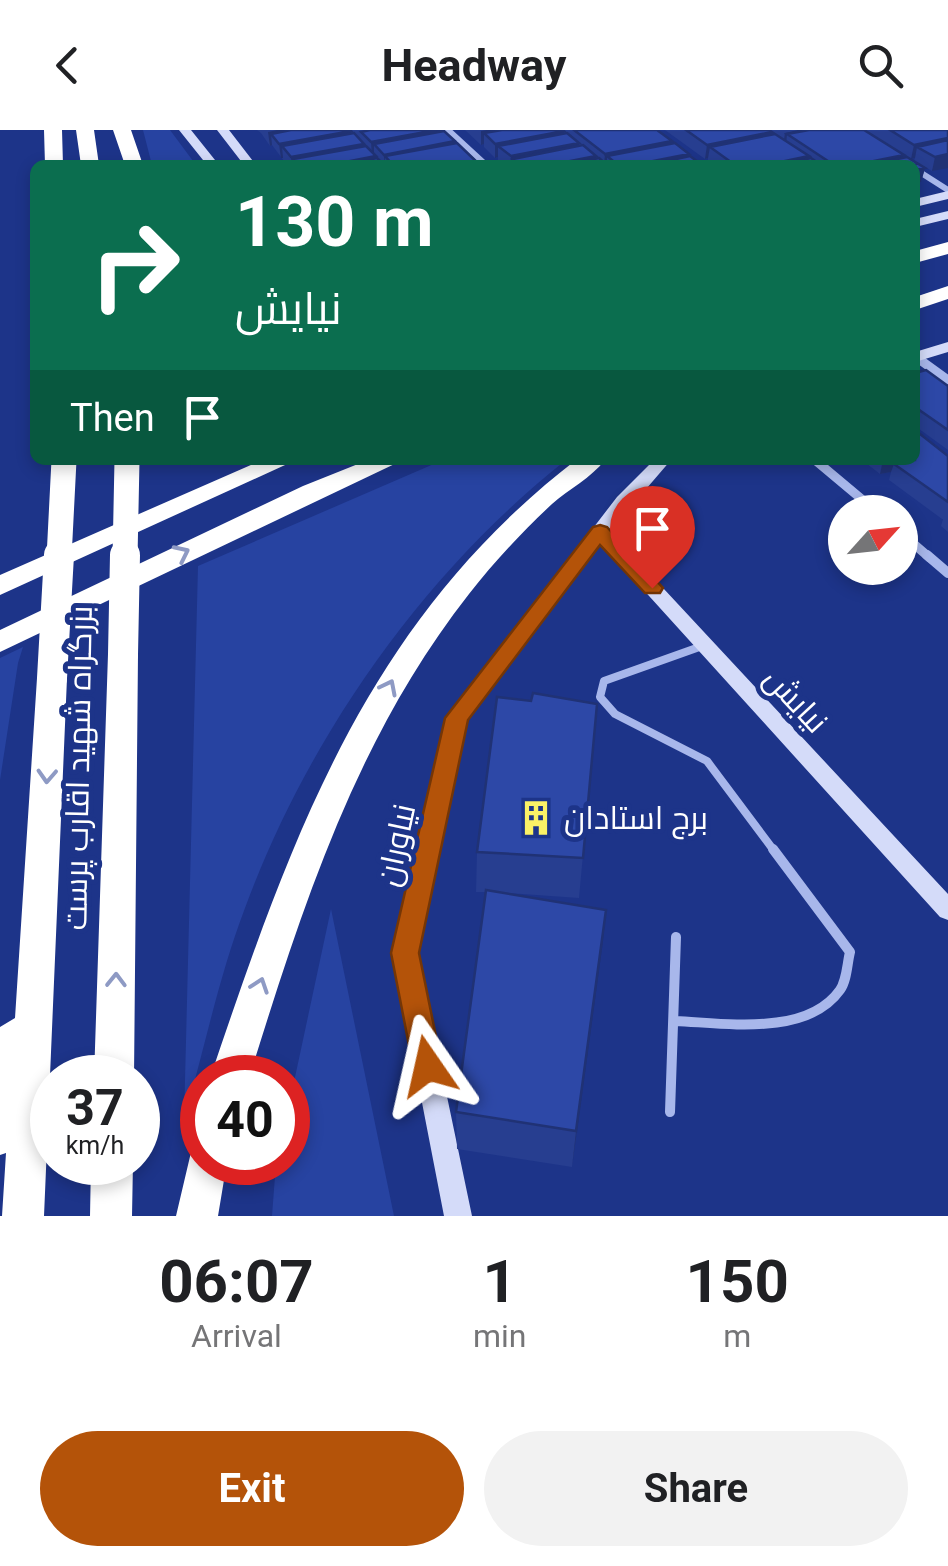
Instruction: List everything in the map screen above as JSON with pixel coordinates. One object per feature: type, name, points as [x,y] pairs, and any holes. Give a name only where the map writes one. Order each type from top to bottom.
[{"type":"highway","points":[[53,130],[54,160]]},
{"type":"highway","points":[[86,130],[89,160]]},
{"type":"highway","points":[[122,130],[132,160]]},
{"type":"highway","points":[[920,256],[948,248]]},
{"type":"highway","points":[[920,290],[948,282]]},
{"type":"highway","points":[[920,302],[948,292]]},
{"type":"highway","name":"بزرگراه شهید اقارب پرست","points":[[23,1216],[64,465]]},
{"type":"highway","name":"بزرگراه شهید اقارب پرست","points":[[114,1055],[127,465]]},
{"type":"highway","points":[[0,586],[272,465]]},
{"type":"highway","points":[[0,642],[312,490],[377,465]]},
{"type":"highway","points":[[237,1055],[304,854],[396,672],[481,559],[585,465]]},
{"type":"highway","points":[[0,1136],[42,873]]},
{"type":"highway","points":[[111,1216],[112,1185]]},
{"type":"highway","points":[[197,1216],[203,1185]]},
{"type":"street","points":[[185,130],[209,160]]},
{"type":"street","points":[[223,130],[246,160]]},
{"type":"street","points":[[448,130],[481,160]]},
{"type":"street","points":[[920,173],[948,192]]},
{"type":"street","points":[[920,202],[948,192]]},
{"type":"street","points":[[920,222],[948,214]]},
{"type":"street","points":[[920,355],[948,347]]},
{"type":"street","points":[[920,360],[948,380]]},
{"type":"street","name":"نیاوران","points":[[458,1216],[405,953],[457,718],[600,532],[659,465]]},
{"type":"street","points":[[821,465],[857,495]]},
{"type":"street","name":"نیایش","points":[[600,532],[948,910]]},
{"type":"street","points":[[918,547],[948,573]]},
{"type":"lane","points":[[676,1021],[788,1019],[818,1008],[842,988],[850,952],[708,760],[615,714],[600,697],[604,681],[705,645]]},
{"type":"lane","points":[[670,1112],[676,937]]},
{"type":"shaded area","points":[[143,130],[170,130],[192,160],[151,160]]},
{"type":"shaded area","points":[[431,465],[560,465],[464,554],[418,606],[337,721],[271,844],[245,908],[202,1055],[186,1055],[198,566]]},
{"type":"shaded area","points":[[23,647],[18,663],[0,780],[0,658]]},
{"type":"shaded area","points":[[331,909],[394,1216],[272,1216],[274,1185],[310,1185],[310,1055],[300,1055]]},
{"type":"building","points":[[291,130],[351,131],[279,144],[271,134]]},
{"type":"building","points":[[436,130],[371,142],[361,132]]},
{"type":"building","points":[[574,130],[657,130],[672,141],[605,154]]},
{"type":"building","points":[[686,130],[769,130],[772,132],[707,145]]},
{"type":"building","points":[[864,130],[904,155],[879,160],[826,160],[787,134]]},
{"type":"building","points":[[890,130],[948,130],[948,138],[914,145]]},
{"type":"building","points":[[444,131],[455,141],[384,155],[374,144]]},
{"type":"building","points":[[564,131],[495,144],[484,133]]},
{"type":"building","points":[[354,133],[364,144],[291,157],[282,146]]},
{"type":"building","points":[[567,133],[579,143],[511,156],[498,146]]},
{"type":"building","points":[[775,134],[809,156],[790,160],[728,160],[710,147]]},
{"type":"building","points":[[948,140],[948,154],[935,157],[917,147]]},
{"type":"building","points":[[457,143],[475,160],[389,160],[385,156]]},
{"type":"building","points":[[675,143],[689,154],[658,160],[612,160],[607,156]]},
{"type":"building","points":[[583,145],[596,156],[576,160],[513,159]]},
{"type":"building","points":[[366,146],[376,156],[356,160],[293,159]]},
{"type":"building","points":[[926,370],[948,386],[948,430],[920,410],[920,372]]},
{"type":"building","points":[[920,434],[948,456],[948,502],[895,465],[920,465]]},
{"type":"building","name":"برج استادان","points":[[533,693],[597,704],[583,858],[477,852],[497,697],[531,701]]},
{"type":"building","points":[[486,890],[606,910],[576,1131],[456,1112]]},
{"type":"place","name":"برج استادان","points":[[536,818]]},
{"type":"route","points":[[428,1066],[405,953],[457,718],[600,532],[652,588]]}]
